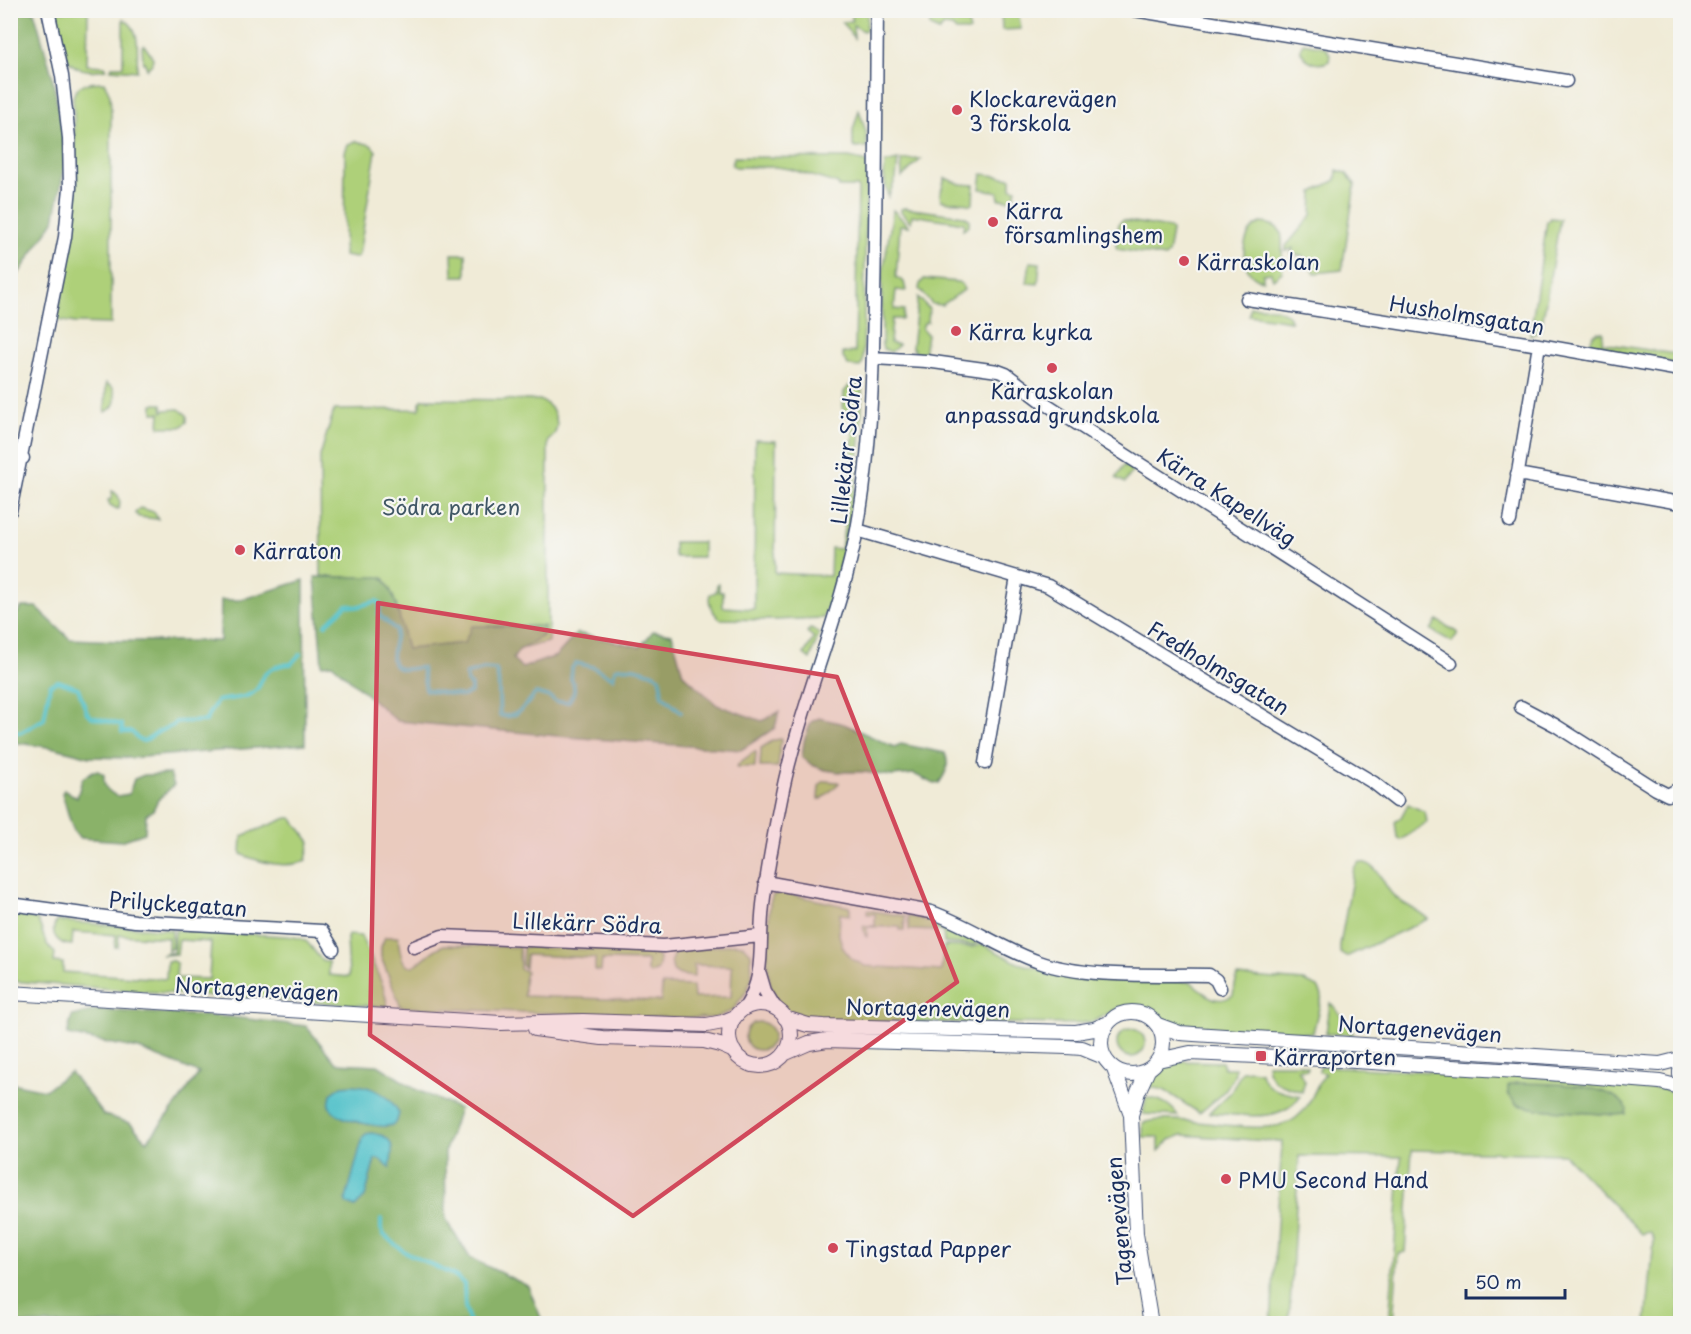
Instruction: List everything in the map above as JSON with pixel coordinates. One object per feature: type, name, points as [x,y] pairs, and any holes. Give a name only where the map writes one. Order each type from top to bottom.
[{"type":"street","points":[[10,511],[16,458],[65,237],[70,188],[69,138],[62,76],[48,10]]},
{"type":"street","name":"Lillekärr Södra","points":[[781,1013],[765,991],[760,973],[760,936],[765,882],[789,761],[841,596],[857,530],[867,462],[873,358],[877,10]]},
{"type":"street","points":[[1134,10],[1566,81]]},
{"type":"street","name":"Husholmsgatan","points":[[1247,299],[1539,345],[1680,370]]},
{"type":"street","points":[[1510,521],[1539,345]]},
{"type":"street","name":"Kärra Kapellväg","points":[[873,358],[965,365],[1006,374],[1043,402],[1451,663]]},
{"type":"street","points":[[1517,474],[1680,503]]},
{"type":"street","name":"Fredholmsgatan","points":[[857,530],[1048,586],[1374,783],[1397,801]]},
{"type":"street","points":[[985,763],[1017,577]]},
{"type":"street","points":[[1521,707],[1555,725],[1656,789],[1668,795],[1680,788]]},
{"type":"street","points":[[765,882],[931,912],[949,918],[1024,957],[1063,969],[1138,974],[1209,975],[1216,980],[1220,988]]},
{"type":"street","name":"Prilyckegatan","points":[[10,904],[135,921],[322,931],[333,950]]},
{"type":"street","name":"Lillekärr Södra","points":[[414,947],[442,936],[664,945],[760,936]]},
{"type":"street","name":"Lillekärr Södra","points":[[740,1013],[755,989],[760,973]]},
{"type":"street","name":"Nortagenevägen","points":[[10,993],[501,1023],[583,1021],[707,1025],[723,1022],[760,1004],[808,1025],[1076,1032],[1094,1029],[1106,1024],[1113,1017],[1132,1011],[1142,1013],[1158,1025],[1180,1033],[1194,1035],[1660,1064],[1680,1059]]},
{"type":"street","points":[[734,1052],[729,1034],[740,1013]]},
{"type":"street","points":[[781,1013],[791,1035],[786,1053]]},
{"type":"street","name":"Nortagenevägen","points":[[501,1023],[602,1038],[704,1041],[720,1045],[734,1052],[749,1064],[759,1066],[770,1065],[786,1053],[809,1043],[827,1040],[1067,1047],[1082,1048],[1104,1057]]},
{"type":"street","points":[[1106,1024],[1100,1040],[1104,1057],[1114,1069]]},
{"type":"street","points":[[1153,1065],[1164,1042],[1158,1025]]},
{"type":"street","name":"Nortagenevägen","points":[[1114,1069],[1131,1074],[1190,1053],[1313,1058],[1604,1077],[1660,1082],[1680,1087]]},
{"type":"street","name":"Tagenevägen","points":[[1131,1115],[1138,1092],[1153,1065]]},
{"type":"street","name":"Tagenevägen","points":[[1114,1069],[1131,1115],[1136,1234],[1151,1323]]},
{"type":"highlighted area","points":[[378,603],[837,677],[957,982],[633,1216],[370,1035]]},
{"type":"green space","points":[[11,11],[34,11],[52,75],[67,155],[54,221],[11,285]]},
{"type":"green space","points":[[57,11],[88,11],[87,65],[105,66],[106,69],[84,70],[70,63],[67,59]]},
{"type":"green space","points":[[852,11],[868,11],[866,30],[863,31],[853,25],[854,38],[842,22],[852,21]]},
{"type":"green space","points":[[1001,11],[1018,11],[1021,29],[1002,30]]},
{"type":"green space","points":[[948,12],[956,12],[966,18],[970,31],[956,31],[952,27],[944,26],[939,31],[930,27],[930,21],[933,18]]},
{"type":"green space","points":[[123,19],[129,23],[136,34],[137,71],[111,69],[112,66],[123,66]]},
{"type":"green space","points":[[1303,43],[1325,47],[1330,54],[1329,61],[1320,64],[1308,60],[1300,49]]},
{"type":"green space","points":[[144,45],[153,58],[152,64],[147,69],[143,63],[142,46]]},
{"type":"green space","points":[[104,82],[110,95],[111,110],[111,324],[75,323],[57,320],[76,202],[73,97],[81,85]]},
{"type":"green space","points":[[859,110],[866,132],[867,147],[856,148],[853,146],[853,130]]},
{"type":"green space","points":[[356,141],[371,145],[376,151],[359,255],[356,258],[344,256],[345,152],[348,144]]},
{"type":"green space","points":[[734,157],[849,158],[867,162],[863,362],[860,367],[849,366],[843,358],[843,353],[855,352],[858,187],[839,187],[838,184],[790,169],[735,167],[732,165]]},
{"type":"green space","points":[[898,160],[896,178],[888,197],[884,176],[885,163]]},
{"type":"green space","points":[[901,160],[920,160],[902,177]]},
{"type":"green space","points":[[1337,170],[1346,173],[1355,184],[1342,270],[1315,273],[1303,256],[1291,254],[1293,248],[1286,251],[1286,246],[1312,215],[1313,192],[1336,180]]},
{"type":"green space","points":[[982,174],[1011,178],[1011,188],[1016,189],[1013,200],[999,199],[998,192],[980,189]]},
{"type":"green space","points":[[945,178],[960,184],[974,185],[973,203],[970,205],[941,200],[940,195]]},
{"type":"green space","points":[[904,208],[964,216],[969,219],[969,226],[963,230],[964,223],[912,215],[911,222],[901,212]]},
{"type":"green space","points":[[893,210],[909,226],[900,225],[896,277],[904,282],[906,291],[896,290],[894,309],[904,310],[903,319],[892,319],[890,343],[899,345],[891,352],[883,349],[882,345],[882,278]]},
{"type":"green space","points":[[1550,218],[1560,219],[1541,330],[1530,336],[1547,221],[1550,221]]},
{"type":"green space","points":[[1122,220],[1169,228],[1172,231],[1168,254],[1165,257],[1117,249],[1119,223]]},
{"type":"green space","points":[[1261,223],[1278,228],[1282,236],[1282,272],[1273,279],[1271,273],[1263,274],[1263,280],[1255,277],[1245,263],[1244,253],[1248,235]]},
{"type":"green space","points":[[452,254],[466,254],[466,276],[453,276]]},
{"type":"green space","points":[[1030,262],[1040,263],[1038,284],[1027,283]]},
{"type":"green space","points":[[924,279],[958,282],[962,284],[964,290],[942,305],[932,304],[919,289]]},
{"type":"green space","points":[[918,297],[929,309],[928,322],[924,323],[922,329],[927,334],[924,355],[917,354],[912,347]]},
{"type":"green space","points":[[1250,307],[1280,310],[1289,316],[1291,321],[1249,315]]},
{"type":"green space","points":[[1598,332],[1603,332],[1602,343],[1675,354],[1677,344],[1680,345],[1680,365],[1596,349],[1591,346],[1591,342],[1593,336]]},
{"type":"green space","points":[[106,383],[113,388],[115,399],[111,408],[105,412]]},
{"type":"green space","points":[[850,385],[858,385],[862,391],[857,469],[842,556],[833,592],[823,618],[720,619],[713,611],[709,601],[710,594],[716,592],[717,584],[719,584],[719,592],[723,592],[723,607],[754,609],[755,440],[776,441],[775,573],[830,576],[831,548],[841,549],[851,478],[854,412],[843,410],[844,392]]},
{"type":"green space","name":"Södra parken","points":[[423,399],[540,400],[546,403],[554,413],[556,431],[548,441],[548,642],[509,652],[404,657],[385,579],[321,576],[320,456],[334,410],[420,409],[420,402]]},
{"type":"green space","points":[[153,404],[162,404],[163,412],[179,409],[187,415],[187,422],[181,427],[159,427],[160,413],[153,413]]},
{"type":"green space","points":[[1124,465],[1133,470],[1125,483],[1116,478]]},
{"type":"green space","points":[[112,491],[120,500],[117,509],[110,505],[108,500],[112,499]]},
{"type":"green space","points":[[140,508],[154,512],[158,519],[139,517],[135,513]]},
{"type":"green space","points":[[674,542],[703,542],[703,557],[676,557]]},
{"type":"green space","points":[[315,577],[382,577],[396,603],[407,649],[464,643],[472,626],[544,626],[543,636],[519,650],[513,659],[522,668],[556,656],[577,633],[640,647],[653,631],[672,634],[683,674],[717,705],[762,721],[779,712],[775,728],[741,750],[397,721],[332,664],[322,665]]},
{"type":"green space","points":[[304,580],[305,744],[130,758],[90,757],[55,748],[11,742],[11,620],[22,607],[36,607],[70,639],[220,641],[221,600],[240,600]]},
{"type":"green space","points":[[1437,620],[1458,633],[1452,642],[1431,630]]},
{"type":"green space","points":[[810,629],[819,634],[810,659],[804,654],[814,638],[807,632]]},
{"type":"green space","points":[[819,718],[844,724],[894,747],[901,744],[945,753],[947,765],[945,772],[939,783],[934,784],[914,774],[892,776],[863,772],[839,772],[812,765],[802,757],[804,741],[811,722]]},
{"type":"green space","points":[[781,739],[778,767],[760,767],[761,748],[774,740]]},
{"type":"green space","points":[[756,752],[755,767],[737,767],[739,763]]},
{"type":"green space","points":[[93,771],[104,775],[106,788],[117,796],[129,794],[134,779],[144,775],[170,774],[174,785],[146,815],[145,833],[121,841],[80,838],[71,824],[62,793],[64,790],[67,791],[77,798],[82,779]]},
{"type":"green space","points":[[824,781],[839,783],[822,799],[818,799],[819,786]]},
{"type":"green space","points":[[1408,804],[1425,812],[1427,822],[1401,840],[1397,837],[1395,822],[1401,817]]},
{"type":"green space","points":[[292,818],[310,842],[306,860],[282,865],[256,860],[241,854],[242,836]]},
{"type":"green space","points":[[1359,862],[1371,865],[1396,898],[1428,919],[1346,957],[1340,953],[1340,945],[1354,868]]},
{"type":"green space","points":[[784,893],[850,907],[850,915],[840,914],[839,935],[843,948],[852,959],[865,966],[941,971],[944,946],[973,947],[982,944],[1018,963],[1051,972],[1191,982],[1210,997],[1221,1000],[1233,995],[1237,976],[1304,981],[1318,987],[1322,995],[1313,1033],[1184,1028],[1169,1024],[1146,1009],[1133,1006],[1119,1008],[1094,1021],[1075,1024],[819,1021],[797,1017],[781,1006],[774,994],[767,963],[770,903],[773,895]]},
{"type":"green space","points":[[867,910],[905,916],[904,930],[900,930],[900,927],[867,927],[867,937],[865,936],[863,926],[875,926],[875,914],[867,914]]},
{"type":"green space","points":[[10,913],[37,919],[45,941],[55,953],[54,962],[63,963],[63,972],[166,979],[167,961],[173,961],[177,964],[176,978],[209,979],[211,942],[179,940],[177,954],[163,955],[173,953],[175,930],[300,938],[308,943],[322,960],[329,962],[329,975],[349,977],[347,938],[348,935],[361,936],[383,986],[388,1007],[11,981]]},
{"type":"green space","points":[[908,916],[954,927],[978,942],[973,945],[944,943],[943,931],[909,930]]},
{"type":"green space","points":[[57,921],[172,930],[172,948],[168,950],[168,938],[119,935],[118,947],[115,947],[116,935],[73,932],[72,945],[62,943],[54,934],[54,925]]},
{"type":"green space","points":[[385,937],[398,937],[404,963],[409,966],[415,965],[444,945],[519,947],[520,969],[526,971],[524,996],[661,1001],[662,985],[693,986],[694,998],[731,997],[732,966],[694,965],[694,977],[680,975],[673,971],[671,961],[674,952],[678,950],[735,944],[743,945],[751,953],[752,978],[746,992],[732,1011],[714,1018],[401,1007],[381,957],[381,947]]},
{"type":"green space","points":[[523,947],[653,951],[659,959],[659,964],[658,970],[650,974],[647,972],[647,961],[602,960],[601,971],[595,970],[595,958],[526,955],[525,968],[522,965]]},
{"type":"green space","points":[[1330,1003],[1343,1018],[1353,1034],[1326,1034]]},
{"type":"green space","points":[[96,1010],[231,1017],[306,1026],[336,1063],[378,1065],[415,1089],[459,1109],[445,1151],[446,1219],[470,1258],[528,1286],[543,1323],[11,1324],[11,1083],[45,1090],[70,1072],[104,1115],[130,1123],[147,1141],[199,1073],[139,1049],[67,1035],[72,1016]]},
{"type":"green space","points":[[759,1022],[769,1026],[773,1036],[769,1046],[759,1050],[749,1046],[745,1036],[749,1026]]},
{"type":"green space","points":[[1131,1029],[1141,1033],[1145,1043],[1141,1053],[1131,1057],[1121,1053],[1117,1043],[1121,1033]]},
{"type":"green space","points":[[1175,1061],[1222,1062],[1224,1068],[1235,1068],[1235,1074],[1223,1092],[1199,1113],[1164,1090],[1145,1086],[1158,1069]]},
{"type":"green space","points":[[1267,1064],[1299,1064],[1308,1067],[1307,1070],[1298,1069],[1305,1081],[1302,1092],[1274,1081]]},
{"type":"green space","points":[[1320,1066],[1588,1080],[1665,1089],[1680,1098],[1680,1150],[1678,1151],[1680,1157],[1680,1323],[1646,1323],[1654,1240],[1650,1232],[1642,1234],[1564,1154],[1412,1150],[1405,1252],[1398,1254],[1393,1323],[1389,1323],[1401,1157],[1299,1156],[1289,1323],[1271,1323],[1282,1142],[1182,1135],[1170,1140],[1159,1151],[1159,1137],[1143,1137],[1143,1123],[1179,1120],[1245,1127],[1283,1124],[1297,1117],[1307,1107],[1325,1073],[1319,1072]],"holes":[[[1580,1086],[1614,1096],[1615,1115],[1538,1109]]]},
{"type":"green space","points":[[1242,1071],[1261,1072],[1270,1087],[1300,1096],[1292,1105],[1271,1114],[1246,1116],[1209,1113],[1231,1092]]},
{"type":"green space","points":[[1518,1083],[1561,1084],[1608,1093],[1620,1100],[1627,1109],[1626,1114],[1538,1109],[1517,1105],[1508,1094],[1508,1086]]},
{"type":"green space","points":[[1146,1098],[1165,1103],[1178,1116],[1143,1114]]},
{"type":"water","points":[[351,1085],[373,1089],[391,1101],[399,1113],[395,1123],[387,1126],[374,1125],[351,1120],[335,1113],[329,1106],[331,1094],[342,1086]]},
{"type":"water","points":[[371,1133],[389,1140],[392,1148],[390,1168],[379,1159],[375,1159],[365,1197],[355,1207],[346,1203],[346,1199],[363,1137]]},
{"type":"waterway","points":[[325,625],[347,605],[356,607],[377,601],[380,604],[379,615],[396,630],[392,658],[397,667],[422,668],[426,690],[463,696],[471,692],[466,674],[484,669],[496,670],[500,715],[516,714],[536,693],[550,697],[556,702],[568,702],[574,691],[571,679],[572,668],[576,663],[593,667],[613,678],[615,669],[621,668],[638,669],[655,674],[660,677],[662,695],[681,712]]},
{"type":"waterway","points":[[10,725],[20,733],[44,719],[50,685],[58,681],[78,688],[87,713],[92,717],[122,725],[122,732],[132,732],[139,740],[144,741],[176,722],[206,721],[217,701],[252,694],[271,669],[291,664],[300,654]]},
{"type":"waterway","points":[[381,1219],[381,1229],[384,1235],[403,1251],[457,1277],[464,1284],[465,1307],[470,1324]]},
{"type":"place","name":"Klockarevägen 3 förskola","points":[[957,110]]},
{"type":"place","name":"Kärra församlingshem","points":[[993,222]]},
{"type":"place","name":"Kärraskolan","points":[[1184,261]]},
{"type":"place","name":"Kärra kyrka","points":[[956,331]]},
{"type":"place","name":"Kärraskolan anpassad grundskola","points":[[1052,368]]},
{"type":"place","name":"Kärraton","points":[[240,550]]},
{"type":"place","name":"Kärraporten","points":[[1261,1056]]},
{"type":"place","name":"PMU Second Hand","points":[[1226,1179]]},
{"type":"place","name":"Tingstad Papper","points":[[833,1248]]}]
